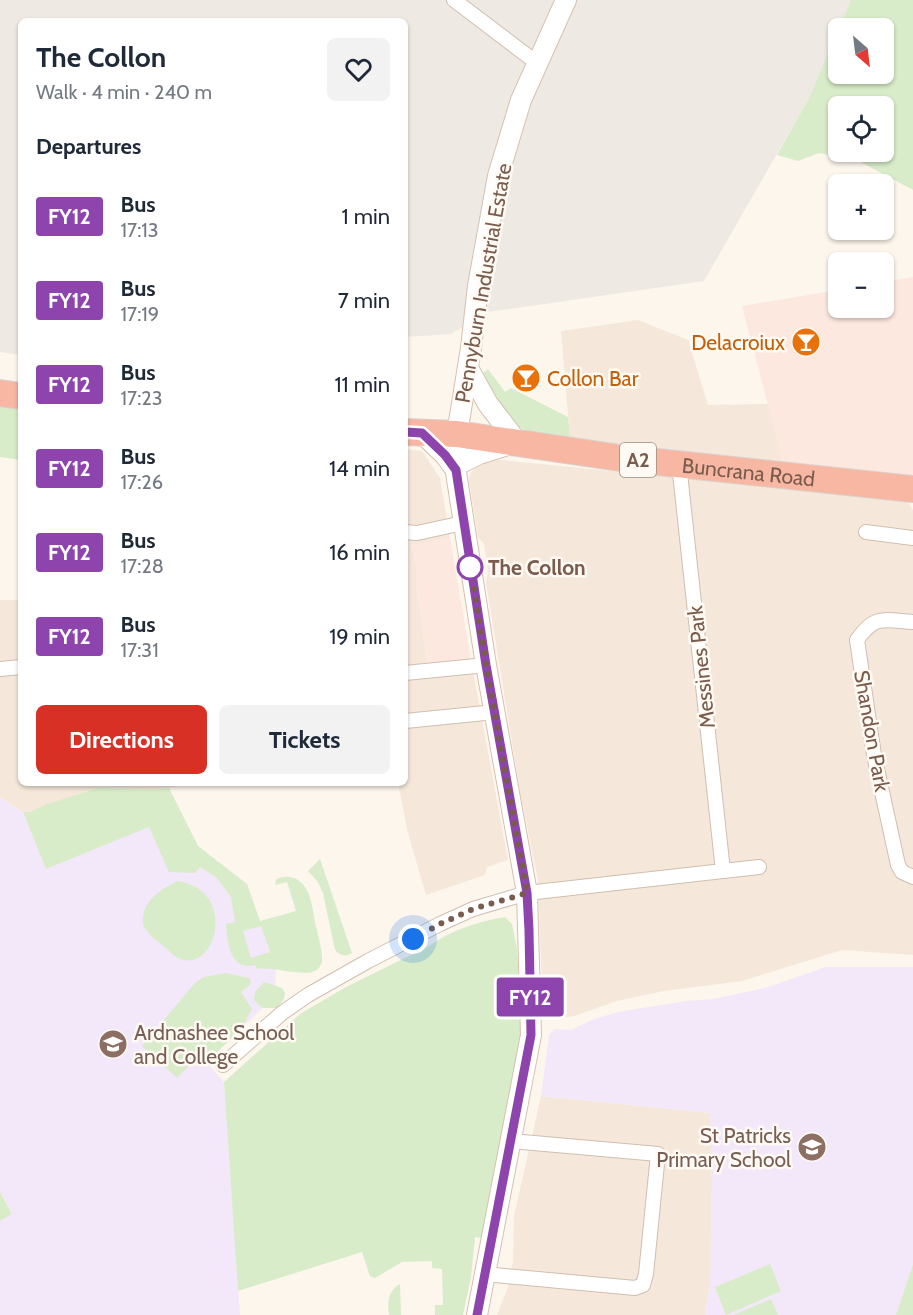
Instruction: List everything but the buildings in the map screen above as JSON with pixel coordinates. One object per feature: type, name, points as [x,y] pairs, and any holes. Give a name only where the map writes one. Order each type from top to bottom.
[{"type":"highway","points":[[0,393],[18,396]]},
{"type":"highway","name":"Buncrana Road","points":[[413,432],[457,434],[620,458],[913,489]]},
{"type":"main road","name":"Pennyburn Industrial Estate","points":[[477,1315],[531,1035],[527,893],[463,523],[456,468],[457,434],[478,286],[498,176],[521,100],[566,0]]},
{"type":"main road","points":[[413,432],[445,455],[456,468],[479,454],[516,443],[488,404],[468,368]]},
{"type":"street","points":[[454,0],[537,63]]},
{"type":"street","name":"Messines Park","points":[[679,464],[723,871]]},
{"type":"street","points":[[408,532],[417,533],[463,523]]},
{"type":"street","points":[[866,532],[913,538]]},
{"type":"street","name":"Shandon Park","points":[[913,622],[879,620],[866,627],[857,640],[874,755],[898,865],[902,872],[913,877]]},
{"type":"street","points":[[408,673],[486,665]]},
{"type":"street","points":[[0,669],[18,667]]},
{"type":"street","points":[[408,721],[495,712]]},
{"type":"street","points":[[223,1065],[282,1013],[336,978],[473,909],[527,893],[759,867]]},
{"type":"street","points":[[484,1274],[635,1288],[643,1285],[646,1274],[658,1154],[512,1141]]},
{"type":"shaded area","points":[[0,0],[851,0],[843,18],[828,18],[828,54],[809,98],[704,281],[488,312],[451,334],[408,337],[408,18],[18,18],[18,355],[0,352]]},
{"type":"shaded area","points":[[913,277],[913,476],[783,463],[742,306],[828,292],[828,318],[894,318],[894,280]]},
{"type":"shaded area","points":[[638,320],[688,340],[708,405],[769,404],[783,463],[570,438],[561,331]]},
{"type":"shaded area","points":[[408,449],[422,451],[440,478],[450,538],[410,545],[417,568],[416,580],[427,663],[471,660],[508,860],[487,867],[485,875],[426,895],[408,833],[399,786],[408,786]]},
{"type":"shaded area","points":[[491,459],[846,494],[904,496],[913,510],[913,955],[842,950],[742,981],[664,991],[617,1001],[574,1016],[560,1018],[543,1013],[538,881],[521,797],[486,583],[488,571],[484,544],[478,537],[469,481],[471,472]]},
{"type":"shaded area","points":[[450,538],[471,660],[437,666],[427,664],[416,580],[417,568],[410,545]]},
{"type":"shaded area","points":[[0,600],[18,600],[18,786],[179,786],[151,790],[98,788],[30,812],[23,812],[0,797]]},
{"type":"shaded area","name":"Ardnashee School and College","points":[[0,797],[23,812],[46,869],[159,822],[247,884],[276,970],[275,996],[206,1062],[224,1082],[240,1315],[0,1315],[0,1221],[12,1213],[0,1192]]},
{"type":"shaded area","name":"St Patricks Primary School","points":[[826,967],[913,967],[913,1264],[896,1315],[705,1315],[710,1283],[712,1185],[710,1113],[541,1096],[549,1035],[555,1029],[571,1030],[594,1019],[618,1012],[713,999],[765,988]]},
{"type":"shaded area","points":[[541,1096],[710,1113],[712,1185],[710,1283],[705,1315],[497,1315],[509,1285],[513,1261],[514,1216]]},
{"type":"green space","points":[[851,0],[913,0],[913,190],[894,180],[894,174],[883,174],[861,162],[894,162],[894,96],[828,96],[828,155],[819,153],[798,161],[777,155],[809,98],[828,53],[828,84],[894,84],[894,18],[843,18]]},
{"type":"green space","points":[[488,369],[505,392],[511,388],[568,417],[570,438],[528,431],[512,422],[488,387],[484,372]]},
{"type":"green space","points":[[0,406],[18,409],[18,460],[0,457]]},
{"type":"green space","points":[[98,788],[151,790],[169,788],[198,846],[247,884],[260,921],[296,911],[287,882],[275,885],[276,880],[282,877],[291,877],[300,881],[310,899],[320,944],[321,965],[317,970],[304,973],[258,969],[255,965],[247,966],[235,960],[227,939],[226,924],[235,922],[231,897],[216,877],[200,867],[195,873],[169,872],[149,827],[46,869],[23,812],[30,812],[47,804]],"holes":[[[261,926],[270,952],[251,958],[243,931]]]},
{"type":"green space","points":[[320,859],[352,953],[348,955],[341,955],[335,950],[323,893],[318,882],[308,871]]},
{"type":"green space","points":[[178,881],[197,887],[209,899],[215,913],[212,942],[204,954],[193,960],[176,957],[153,938],[143,925],[143,917],[148,904],[158,893]]},
{"type":"green space","points":[[505,917],[512,924],[517,949],[522,1028],[486,1239],[475,1237],[471,1277],[463,1315],[435,1315],[435,1305],[443,1305],[442,1269],[432,1268],[432,1261],[402,1262],[375,1278],[370,1276],[362,1252],[238,1291],[224,1082],[300,1014],[346,987],[447,935],[476,924]]},
{"type":"green space","points":[[226,973],[249,978],[250,985],[241,992],[252,1009],[241,1029],[210,1059],[203,1051],[177,1078],[142,1046],[196,982],[204,977]]},
{"type":"green space","points":[[264,982],[282,988],[285,993],[284,999],[277,1008],[262,1008],[254,1000],[255,992]]},
{"type":"green space","points":[[0,1192],[12,1214],[0,1221]]},
{"type":"green space","points":[[770,1264],[781,1291],[726,1315],[715,1287]]},
{"type":"green space","points":[[913,1264],[913,1315],[896,1315]]},
{"type":"green space","points":[[400,1284],[401,1315],[389,1315],[389,1298]]},
{"type":"green space","points":[[771,1299],[778,1315],[733,1315]]},
{"type":"bus line","name":"FY12","points":[[408,432],[422,433],[445,455],[456,470],[486,665],[527,893],[531,1035],[477,1315]]},
{"type":"place","name":"Delacroiux","points":[[806,342]]},
{"type":"place","name":"Collon Bar","points":[[526,378]]},
{"type":"place","name":"The Collon","points":[[470,567]]},
{"type":"place","name":"Ardnashee School and College","points":[[113,1044]]},
{"type":"place","name":"St Patricks Primary School","points":[[812,1147]]},
{"type":"route","points":[[413,939],[473,909],[527,893],[470,563],[470,567]]}]
